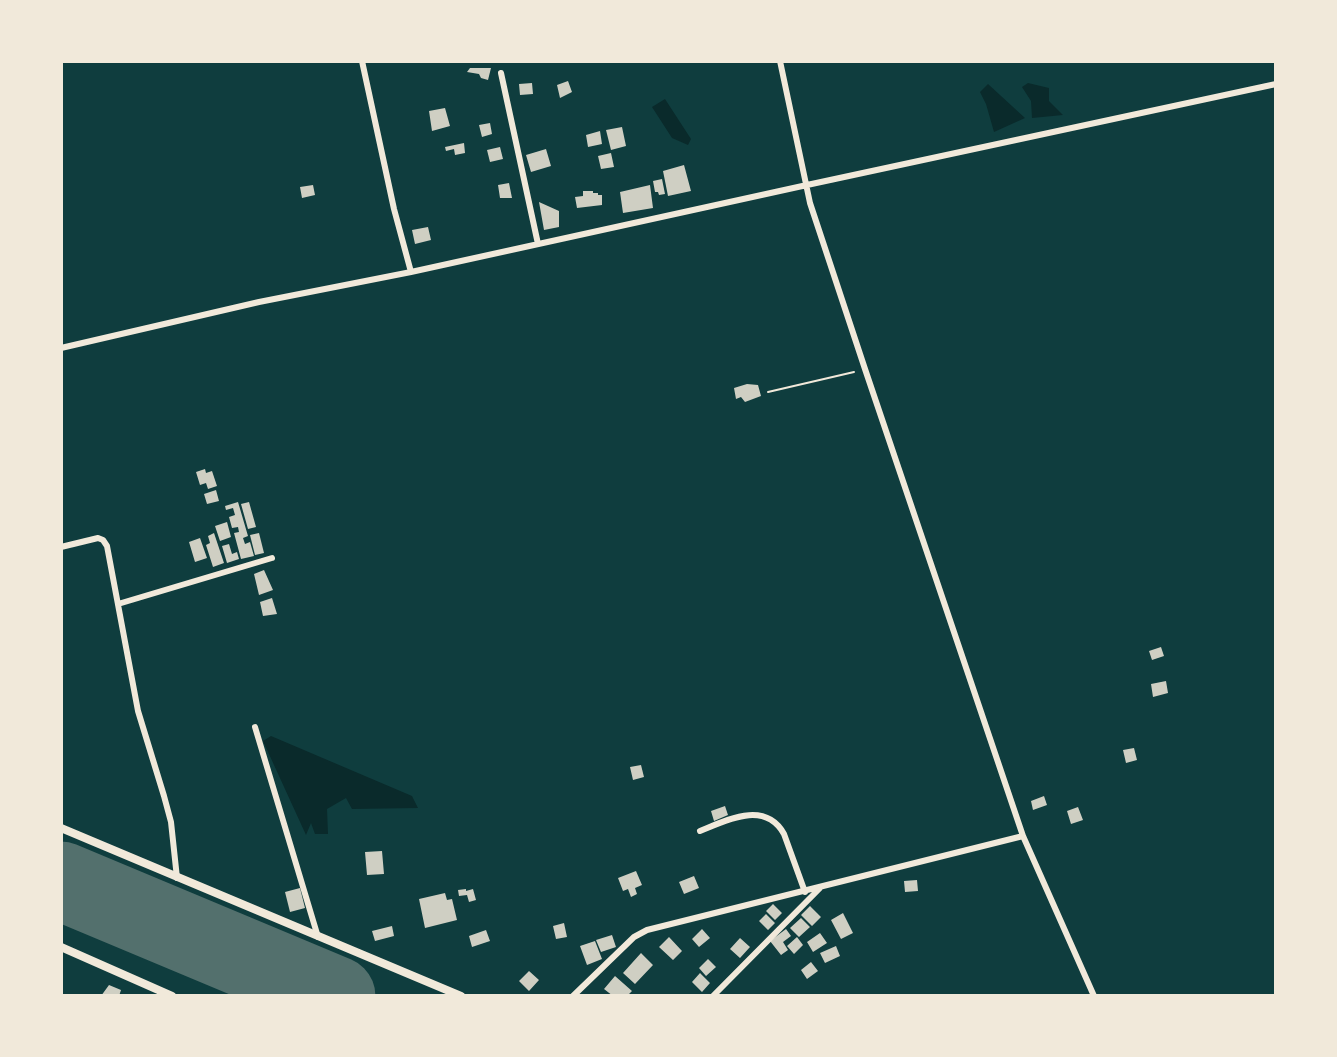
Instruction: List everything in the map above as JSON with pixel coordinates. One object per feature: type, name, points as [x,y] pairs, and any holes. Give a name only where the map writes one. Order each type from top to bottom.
[{"type":"street","points":[[362,61],[394,209],[411,272]]},
{"type":"street","points":[[780,61],[810,203],[1023,836],[1094,996]]},
{"type":"street","points":[[501,73],[538,244]]},
{"type":"street","points":[[61,348],[259,302],[411,272],[1276,84]]},
{"type":"street","points":[[61,547],[97,538],[106,543],[110,553],[138,711],[171,822],[177,878]]},
{"type":"street","points":[[118,604],[272,558]]},
{"type":"street","points":[[255,727],[318,937]]},
{"type":"street","points":[[699,831],[738,816],[772,819],[784,834],[805,892]]},
{"type":"street","points":[[61,828],[461,996]]},
{"type":"street","points":[[573,996],[642,932],[1023,836]]},
{"type":"street","points":[[713,996],[821,888]]},
{"type":"street","points":[[61,947],[172,996]]},
{"type":"path","points":[[768,392],[866,369]]},
{"type":"water","points":[[1028,83],[1049,88],[1049,101],[1063,115],[1032,118],[1031,101],[1022,87]]},
{"type":"water","points":[[988,84],[1025,118],[994,132],[980,92]]},
{"type":"water","points":[[665,99],[691,139],[688,145],[672,138],[652,107]]},
{"type":"water","points":[[271,736],[412,796],[418,808],[352,809],[346,798],[327,809],[328,834],[315,834],[311,823],[306,835],[263,741]]},
{"type":"building","points":[[470,68],[491,68],[488,80],[481,78],[479,74],[467,72]]},
{"type":"building","points":[[568,81],[572,92],[560,98],[557,85]]},
{"type":"building","points":[[532,83],[533,94],[520,95],[519,84]]},
{"type":"building","points":[[445,108],[450,126],[432,131],[429,111]]},
{"type":"building","points":[[490,123],[492,134],[482,137],[479,125]]},
{"type":"building","points":[[622,127],[626,146],[611,150],[606,130]]},
{"type":"building","points":[[600,131],[602,144],[588,147],[586,135]]},
{"type":"building","points":[[464,143],[465,153],[455,155],[454,149],[446,151],[445,147]]},
{"type":"building","points":[[500,147],[503,159],[490,162],[487,150]]},
{"type":"building","points":[[546,149],[551,166],[531,172],[526,155]]},
{"type":"building","points":[[611,153],[614,167],[601,169],[598,156]]},
{"type":"building","points":[[684,165],[691,191],[668,196],[663,171]]},
{"type":"building","points":[[662,179],[665,194],[659,195],[655,192],[653,181]]},
{"type":"building","points":[[509,183],[512,198],[500,198],[498,185]]},
{"type":"building","points":[[313,185],[315,195],[302,198],[300,187]]},
{"type":"building","points":[[650,185],[653,208],[623,213],[620,192]]},
{"type":"building","points":[[583,191],[602,195],[602,205],[577,208],[575,197],[583,196]]},
{"type":"building","points":[[539,202],[559,211],[559,227],[544,230]]},
{"type":"building","points":[[428,227],[431,240],[415,244],[412,230]]},
{"type":"building","points":[[747,384],[758,385],[761,396],[745,402],[741,397],[736,399],[734,388]]},
{"type":"building","points":[[205,469],[206,473],[212,471],[217,486],[208,489],[206,483],[200,485],[196,472]]},
{"type":"building","points":[[216,490],[219,501],[207,504],[204,494]]},
{"type":"building","points":[[238,502],[248,536],[243,538],[245,544],[250,542],[254,556],[241,559],[234,533],[239,532],[238,527],[232,528],[229,517],[235,515],[233,508],[226,510],[225,506]]},
{"type":"building","points":[[249,502],[256,527],[248,529],[241,504]]},
{"type":"building","points":[[227,522],[231,537],[220,541],[215,526]]},
{"type":"building","points":[[214,533],[224,563],[213,567],[206,545],[210,543],[208,536]]},
{"type":"building","points":[[259,533],[264,553],[255,555],[250,535]]},
{"type":"building","points":[[200,538],[207,558],[195,562],[189,542]]},
{"type":"building","points":[[229,544],[232,554],[237,552],[239,559],[227,563],[222,546]]},
{"type":"building","points":[[264,570],[273,590],[259,595],[254,574]]},
{"type":"building","points":[[272,598],[277,614],[263,616],[260,602]]},
{"type":"building","points":[[1161,647],[1164,656],[1152,660],[1149,651]]},
{"type":"building","points":[[1166,681],[1168,693],[1153,697],[1151,684]]},
{"type":"building","points":[[1134,748],[1137,760],[1126,763],[1123,750]]},
{"type":"building","points":[[641,765],[644,777],[633,780],[630,767]]},
{"type":"building","points":[[1044,796],[1047,805],[1033,810],[1031,801]]},
{"type":"building","points":[[725,806],[728,815],[714,821],[711,811]]},
{"type":"building","points":[[1078,807],[1083,820],[1071,824],[1067,811]]},
{"type":"building","points":[[382,851],[384,874],[367,875],[365,852]]},
{"type":"building","points":[[636,871],[642,885],[635,888],[637,894],[631,897],[628,889],[623,891],[618,878]]},
{"type":"building","points":[[694,876],[699,888],[684,894],[679,882]]},
{"type":"building","points":[[917,880],[918,891],[905,892],[904,881]]},
{"type":"building","points":[[300,888],[305,908],[290,912],[285,892]]},
{"type":"building","points":[[473,889],[476,900],[469,902],[467,895],[459,896],[458,890]]},
{"type":"building","points":[[445,893],[447,900],[452,899],[457,920],[425,928],[419,899]]},
{"type":"building","points":[[773,904],[782,913],[775,920],[766,911]]},
{"type":"building","points":[[810,906],[821,917],[812,926],[801,915]]},
{"type":"building","points":[[843,913],[853,933],[841,939],[831,920]]},
{"type":"building","points":[[766,914],[775,923],[768,930],[759,921]]},
{"type":"building","points":[[801,918],[810,927],[799,937],[790,928]]},
{"type":"building","points":[[564,923],[567,937],[556,939],[553,926]]},
{"type":"building","points":[[392,926],[394,936],[375,941],[372,931]]},
{"type":"building","points":[[702,929],[710,938],[699,947],[692,939]]},
{"type":"building","points":[[786,929],[791,936],[783,942],[788,950],[781,955],[770,941]]},
{"type":"building","points":[[486,930],[490,941],[472,947],[469,936]]},
{"type":"building","points":[[820,933],[827,943],[813,952],[807,942]]},
{"type":"building","points":[[612,935],[616,947],[601,952],[596,940]]},
{"type":"building","points":[[669,937],[682,951],[673,960],[659,947]]},
{"type":"building","points":[[797,937],[803,945],[794,954],[787,946]]},
{"type":"building","points":[[740,938],[750,947],[740,958],[730,949]]},
{"type":"building","points":[[595,941],[602,959],[587,965],[580,946]]},
{"type":"building","points":[[836,946],[840,956],[825,963],[820,953]]},
{"type":"building","points":[[641,953],[653,965],[635,984],[623,973]]},
{"type":"building","points":[[708,959],[716,967],[706,976],[699,968]]},
{"type":"building","points":[[811,962],[818,971],[807,979],[801,970]]},
{"type":"building","points":[[529,971],[539,980],[529,991],[519,981]]},
{"type":"building","points":[[700,973],[710,983],[702,992],[692,982]]},
{"type":"building","points":[[615,976],[632,991],[627,996],[613,996],[604,989]]},
{"type":"building","points":[[109,985],[121,990],[119,996],[101,996]]},
{"type":"runway","points":[[61,881],[336,996]]}]
